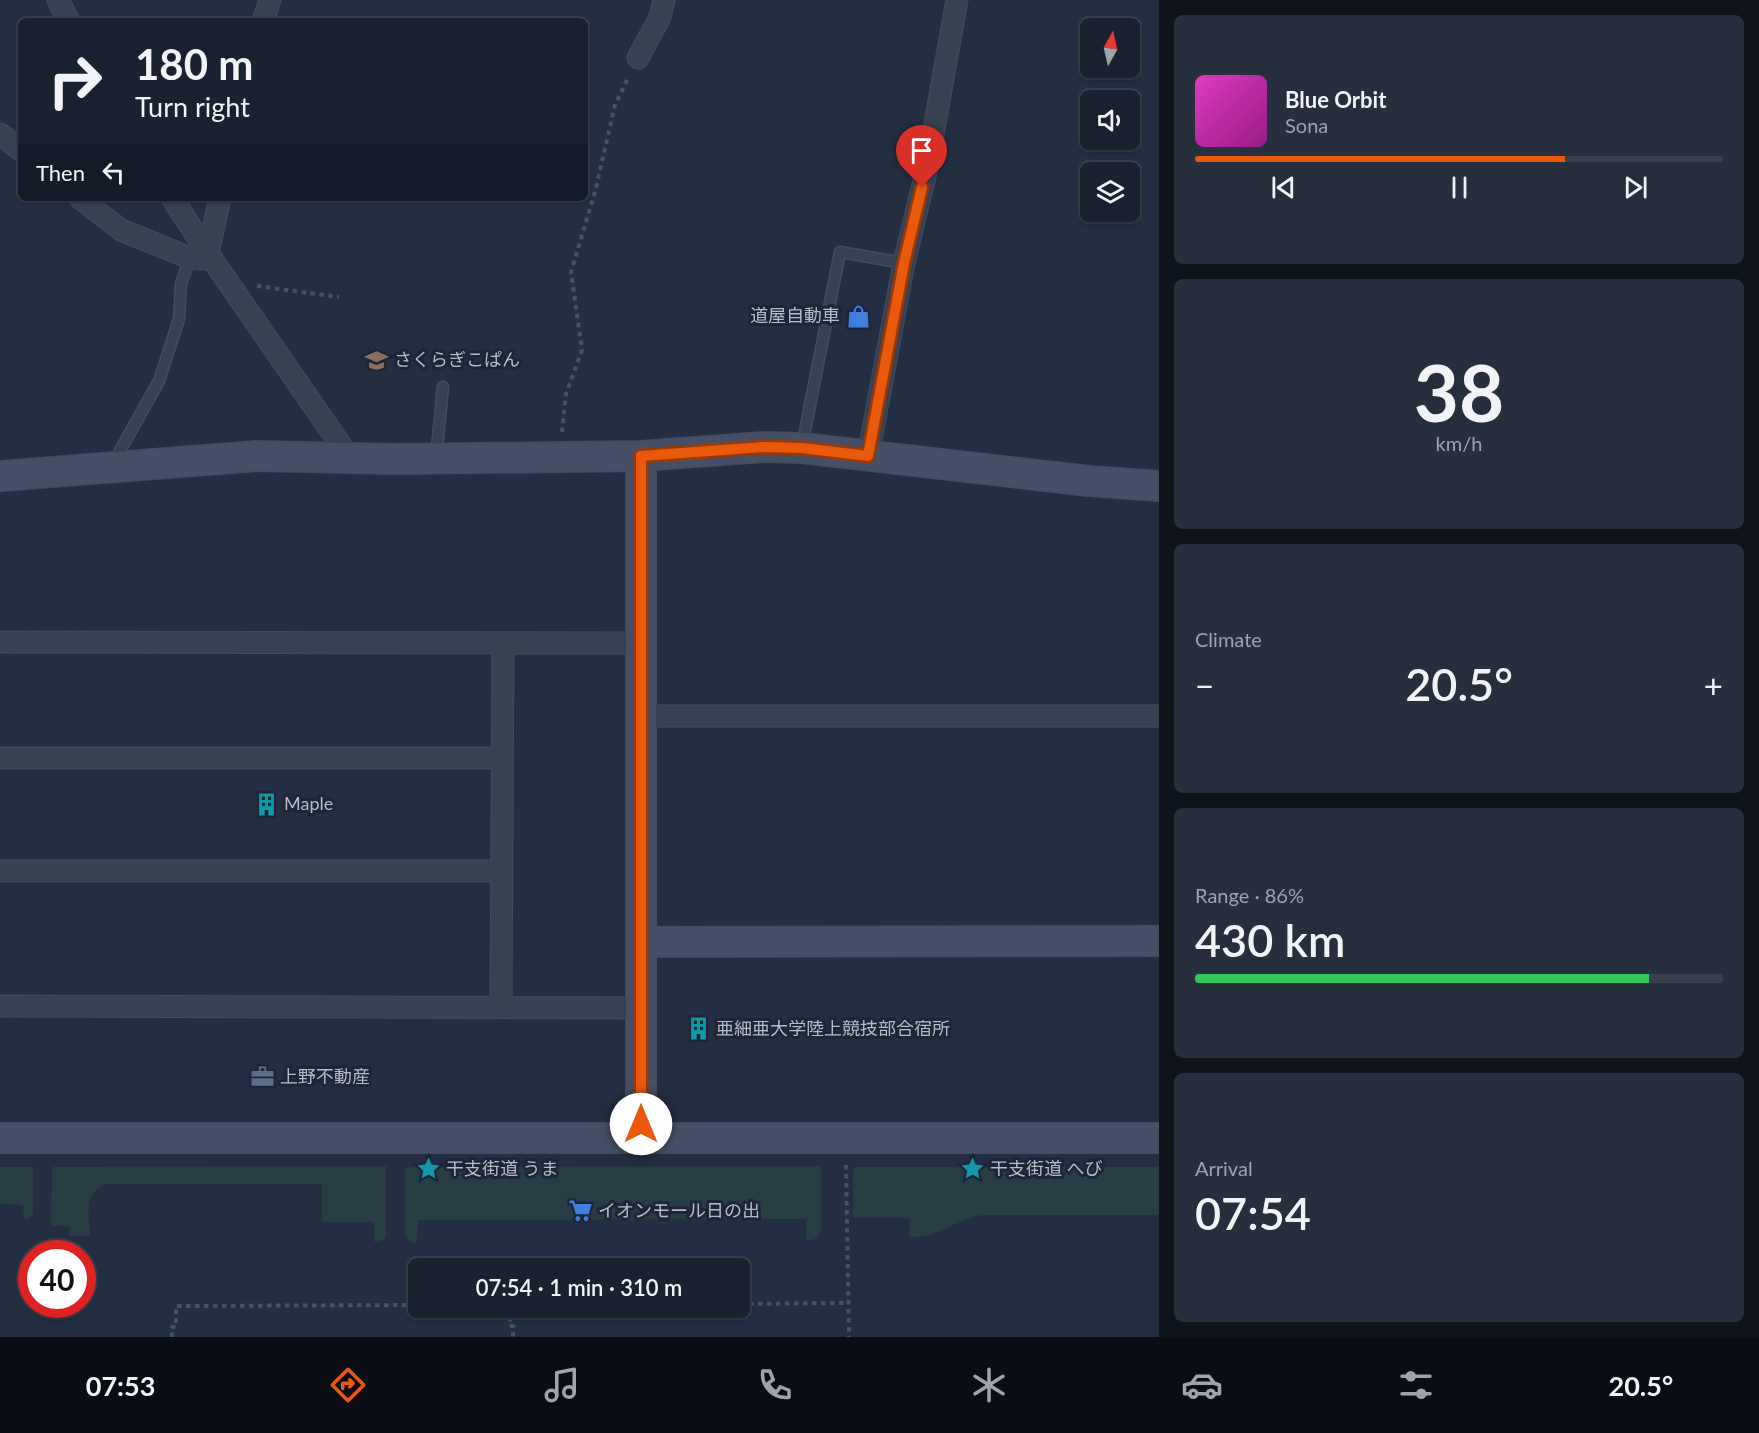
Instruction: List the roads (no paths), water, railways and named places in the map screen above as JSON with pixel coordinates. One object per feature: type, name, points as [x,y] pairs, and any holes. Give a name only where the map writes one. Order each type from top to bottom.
[{"type":"street","points":[[58,0],[67,18]]},
{"type":"street","points":[[264,18],[270,0]]},
{"type":"street","points":[[638,58],[660,17],[664,0]]},
{"type":"street","points":[[868,456],[904,263],[927,168],[957,0]]},
{"type":"street","points":[[0,134],[18,148]]},
{"type":"street","points":[[84,201],[120,230],[203,257]]},
{"type":"street","points":[[174,201],[203,257],[230,282],[349,457]]},
{"type":"street","points":[[203,257],[219,201]]},
{"type":"street","points":[[0,476],[257,456],[436,458],[641,456],[764,447],[802,448],[1077,480],[1159,486]]},
{"type":"street","points":[[641,456],[641,1138]]},
{"type":"street","points":[[0,642],[641,643]]},
{"type":"street","points":[[501,1007],[502,643]]},
{"type":"street","points":[[641,716],[1159,716]]},
{"type":"street","points":[[0,758],[502,758]]},
{"type":"street","points":[[0,871],[501,871]]},
{"type":"street","points":[[641,942],[1159,941]]},
{"type":"street","points":[[0,1006],[641,1008]]},
{"type":"street","points":[[0,1138],[1159,1138]]},
{"type":"lane","points":[[802,448],[840,252],[904,263]]},
{"type":"lane","points":[[110,467],[159,381],[178,319],[181,284],[203,257]]},
{"type":"lane","points":[[436,458],[443,387]]},
{"type":"place","name":"道屋自動車","points":[[858,316]]},
{"type":"place","name":"さくらぎこぱん","points":[[376,360]]},
{"type":"place","name":"Maple","points":[[266,804]]},
{"type":"place","name":"亜細亜大学陸上競技部合宿所","points":[[698,1029]]},
{"type":"place","name":"上野不動産","points":[[262,1077]]},
{"type":"place","name":"干支街道 うま","points":[[428,1169]]},
{"type":"place","name":"干支街道 へび","points":[[972,1169]]},
{"type":"place","name":"イオンモール日の出","points":[[580,1211]]}]
